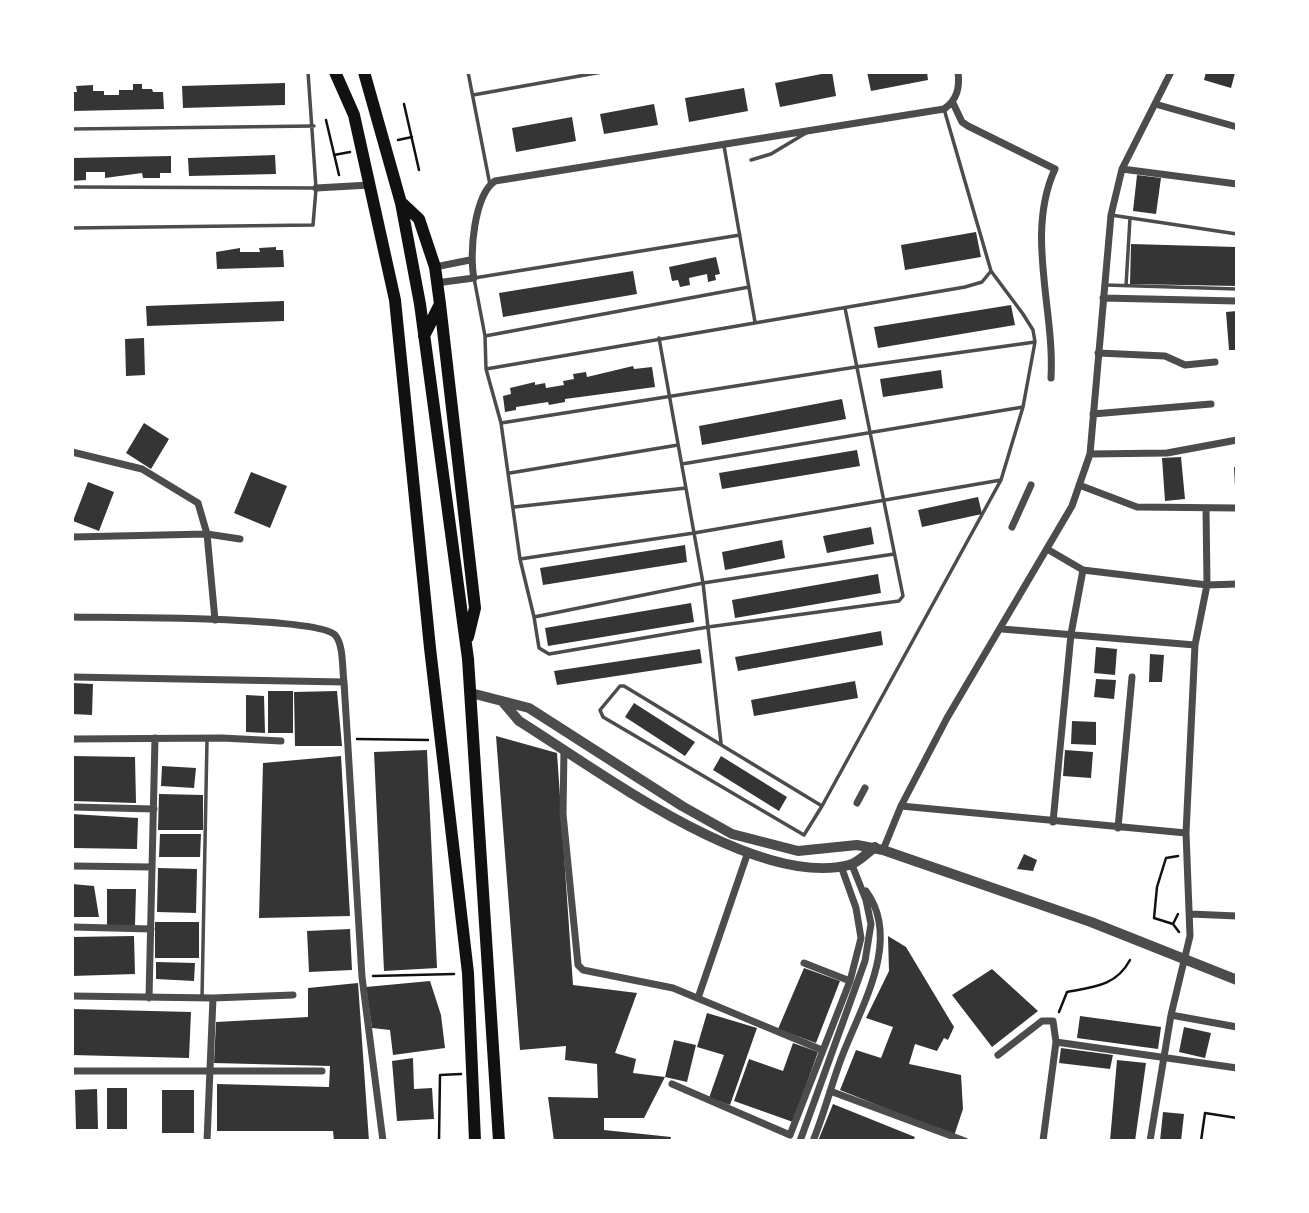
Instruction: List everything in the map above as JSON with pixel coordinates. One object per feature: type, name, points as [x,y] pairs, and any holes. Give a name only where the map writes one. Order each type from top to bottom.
[{"type":"highway","points":[[335,72],[354,115],[395,300],[440,740],[468,973],[475,1141]]},
{"type":"highway","points":[[365,72],[401,203],[424,337],[466,645],[499,1141]]},
{"type":"highway","points":[[401,203],[419,219],[435,267],[475,608],[466,645]]},
{"type":"highway","points":[[424,337],[440,304]]},
{"type":"street","points":[[436,283],[474,278],[470,260],[482,200],[489,185],[495,181],[944,109],[953,103],[960,83],[958,72]]},
{"type":"street","points":[[502,701],[519,721],[671,815],[747,855],[797,867],[847,865],[879,848],[947,718],[1002,629],[1072,506],[1090,454],[1111,215],[1122,169],[1171,72]]},
{"type":"street","points":[[953,103],[962,122],[968,126],[1055,170],[1046,194],[1041,229],[1051,379]]},
{"type":"street","points":[[1155,104],[1237,127]]},
{"type":"street","points":[[1122,169],[1237,184]]},
{"type":"street","points":[[316,188],[370,185]]},
{"type":"street","points":[[435,267],[470,260]]},
{"type":"street","points":[[1103,298],[1237,301]]},
{"type":"street","points":[[1098,353],[1165,356],[1185,365],[1215,362]]},
{"type":"street","points":[[1093,414],[1211,404]]},
{"type":"street","points":[[1090,454],[1167,453],[1237,440]]},
{"type":"street","points":[[72,452],[142,469],[198,503],[207,534],[215,620]]},
{"type":"street","points":[[1012,527],[1031,485]]},
{"type":"street","points":[[1079,485],[1138,506],[1237,508]]},
{"type":"street","points":[[1150,1141],[1171,1015],[1185,959],[1190,914],[1186,833],[1195,645],[1206,585],[1206,508]]},
{"type":"street","points":[[72,537],[207,534],[240,539]]},
{"type":"street","points":[[1047,549],[1083,570],[1206,585],[1237,584]]},
{"type":"street","points":[[1053,822],[1071,634],[1083,570]]},
{"type":"street","points":[[72,617],[282,623],[326,629],[334,634],[339,643],[344,682],[362,977],[383,1141]]},
{"type":"street","points":[[1002,629],[1195,645]]},
{"type":"street","points":[[72,677],[344,682]]},
{"type":"street","points":[[1118,828],[1132,677]]},
{"type":"street","points":[[471,693],[529,708],[682,806],[732,834],[798,851],[856,845],[879,848],[1091,922],[1237,980]]},
{"type":"street","points":[[149,998],[155,738]]},
{"type":"street","points":[[72,739],[207,738],[281,741]]},
{"type":"street","points":[[564,749],[563,814],[578,965],[583,970],[673,988],[822,1050]]},
{"type":"street","points":[[857,803],[865,788]]},
{"type":"street","points":[[901,806],[1186,833]]},
{"type":"street","points":[[72,807],[153,809]]},
{"type":"street","points":[[698,998],[747,855]]},
{"type":"street","points":[[813,1141],[870,988],[879,954],[880,924],[875,903],[847,865]]},
{"type":"street","points":[[672,1084],[790,1135],[850,981],[860,938],[860,923],[847,865]]},
{"type":"street","points":[[72,866],[152,867]]},
{"type":"street","points":[[800,1141],[865,961],[871,924],[860,882]]},
{"type":"street","points":[[1190,914],[1237,916]]},
{"type":"street","points":[[72,927],[151,929]]},
{"type":"street","points":[[804,963],[850,981]]},
{"type":"street","points":[[72,996],[213,998],[293,995]]},
{"type":"street","points":[[207,1141],[213,998]]},
{"type":"street","points":[[1171,1015],[1237,1027]]},
{"type":"street","points":[[998,1055],[1041,1021],[1050,1019],[1054,1025],[1056,1042],[1042,1141]]},
{"type":"street","points":[[1056,1042],[1237,1068]]},
{"type":"street","points":[[72,1071],[322,1071]]},
{"type":"street","points":[[830,1091],[965,1141]]},
{"type":"lane","points":[[72,228],[313,225],[316,188],[314,126],[308,72]]},
{"type":"lane","points":[[468,72],[489,185]]},
{"type":"lane","points":[[473,95],[602,72]]},
{"type":"lane","points":[[822,806],[622,686],[600,710],[603,718],[804,835],[822,806],[1001,480],[1023,407],[1035,342],[1033,330],[991,271],[944,109]]},
{"type":"lane","points":[[72,129],[314,126]]},
{"type":"lane","points":[[751,160],[771,154],[813,129]]},
{"type":"lane","points":[[724,146],[755,323]]},
{"type":"lane","points":[[72,187],[316,188]]},
{"type":"lane","points":[[1111,215],[1237,234]]},
{"type":"lane","points":[[1126,286],[1130,218]]},
{"type":"lane","points":[[740,235],[474,278],[485,336],[486,369],[501,423],[520,559],[539,648],[549,654],[708,627],[897,602],[903,596],[845,308]]},
{"type":"lane","points":[[486,369],[965,287],[982,282],[991,271]]},
{"type":"lane","points":[[1104,285],[1237,289]]},
{"type":"lane","points":[[485,336],[749,287]]},
{"type":"lane","points":[[659,338],[703,583],[721,743]]},
{"type":"lane","points":[[501,423],[856,367],[1035,342]]},
{"type":"lane","points":[[682,464],[1023,407]]},
{"type":"lane","points":[[510,473],[678,445]]},
{"type":"lane","points":[[520,559],[883,502],[1001,480]]},
{"type":"lane","points":[[514,507],[686,488]]},
{"type":"lane","points":[[534,617],[703,583],[894,554]]},
{"type":"lane","points":[[202,998],[207,738]]},
{"type":"path","points":[[404,104],[419,170]]},
{"type":"path","points":[[326,120],[341,187]]},
{"type":"path","points":[[347,739],[440,740]]},
{"type":"path","points":[[1179,932],[1173,924],[1154,918],[1156,896],[1166,858],[1182,856]]},
{"type":"path","points":[[1173,924],[1179,912]]},
{"type":"path","points":[[1054,1025],[1067,992],[1106,985],[1122,973],[1130,960]]},
{"type":"path","points":[[362,977],[468,973]]},
{"type":"path","points":[[439,1141],[440,1075],[472,1073]]},
{"type":"path","points":[[1201,1141],[1205,1113],[1237,1118]]},
{"type":"building","points":[[832,72],[836,96],[780,107],[775,83]]},
{"type":"building","points":[[867,72],[927,72],[928,80],[871,91]]},
{"type":"building","points":[[1206,72],[1235,73],[1231,88],[1204,80]]},
{"type":"building","points":[[285,83],[285,105],[183,108],[182,86]]},
{"type":"building","points":[[133,84],[142,84],[142,89],[152,89],[153,92],[163,92],[164,109],[72,111],[72,92],[77,92],[76,86],[93,85],[93,91],[104,91],[104,95],[119,95],[119,90],[133,90]]},
{"type":"building","points":[[744,88],[748,111],[689,122],[685,98]]},
{"type":"building","points":[[654,104],[658,125],[604,134],[600,114]]},
{"type":"building","points":[[572,117],[576,141],[516,152],[512,128]]},
{"type":"building","points":[[275,155],[276,174],[189,176],[188,158]]},
{"type":"building","points":[[171,156],[171,173],[160,173],[160,178],[143,178],[142,173],[105,178],[105,172],[86,172],[86,180],[72,181],[72,158]]},
{"type":"building","points":[[1137,175],[1161,178],[1156,214],[1133,211]]},
{"type":"building","points":[[976,232],[981,257],[905,270],[901,245]]},
{"type":"building","points":[[1131,244],[1237,247],[1237,286],[1130,284]]},
{"type":"building","points":[[276,247],[276,250],[283,250],[284,267],[217,269],[216,252],[240,248],[240,252],[260,252],[259,248]]},
{"type":"building","points":[[716,257],[720,274],[715,275],[716,280],[708,282],[707,274],[689,278],[690,285],[680,287],[678,280],[672,281],[669,267]]},
{"type":"building","points":[[633,271],[637,294],[503,317],[499,293]]},
{"type":"building","points":[[284,301],[284,321],[147,326],[146,306]]},
{"type":"building","points":[[1011,305],[1015,325],[878,348],[874,327]]},
{"type":"building","points":[[1237,311],[1237,350],[1229,350],[1226,312]]},
{"type":"building","points":[[144,338],[145,375],[126,376],[125,339]]},
{"type":"building","points":[[633,366],[634,369],[652,367],[655,387],[565,399],[565,402],[549,405],[548,402],[516,407],[516,410],[505,412],[503,396],[511,394],[510,388],[535,382],[535,385],[545,383],[546,388],[564,385],[563,381],[574,379],[573,374],[586,372],[587,377]]},
{"type":"building","points":[[941,370],[943,388],[883,397],[880,379]]},
{"type":"building","points":[[842,399],[846,419],[702,445],[699,426]]},
{"type":"building","points":[[144,423],[169,439],[151,469],[126,453]]},
{"type":"building","points":[[857,450],[860,466],[722,489],[719,473]]},
{"type":"building","points":[[1181,457],[1185,499],[1165,501],[1162,458]]},
{"type":"building","points":[[1234,467],[1237,467],[1237,487],[1235,487]]},
{"type":"building","points":[[251,472],[287,486],[270,528],[234,513]]},
{"type":"building","points":[[88,482],[114,492],[99,531],[73,521]]},
{"type":"building","points":[[978,497],[982,514],[922,527],[918,510]]},
{"type":"building","points":[[871,527],[874,544],[827,553],[823,536]]},
{"type":"building","points":[[782,540],[785,558],[725,570],[722,552]]},
{"type":"building","points":[[685,545],[687,562],[543,585],[540,568]]},
{"type":"building","points":[[878,574],[881,593],[735,618],[732,600]]},
{"type":"building","points":[[691,603],[694,622],[548,646],[545,628]]},
{"type":"building","points":[[881,631],[883,645],[738,671],[735,657]]},
{"type":"building","points":[[1096,647],[1117,649],[1115,675],[1094,673]]},
{"type":"building","points":[[700,649],[702,663],[557,685],[554,671]]},
{"type":"building","points":[[1150,654],[1164,655],[1162,682],[1149,682]]},
{"type":"building","points":[[1096,679],[1116,680],[1114,699],[1094,697]]},
{"type":"building","points":[[855,681],[858,698],[754,716],[751,700]]},
{"type":"building","points":[[72,683],[93,684],[92,715],[72,714]]},
{"type":"building","points":[[268,691],[293,691],[293,733],[268,733]]},
{"type":"building","points":[[337,691],[342,746],[295,746],[294,692]]},
{"type":"building","points":[[246,695],[264,696],[265,733],[246,732]]},
{"type":"building","points":[[634,703],[695,742],[685,756],[625,717]]},
{"type":"building","points":[[1072,721],[1096,722],[1096,745],[1071,744]]},
{"type":"building","points":[[496,736],[557,753],[573,985],[637,993],[615,1053],[636,1059],[633,1073],[665,1077],[644,1118],[604,1118],[604,1130],[671,1137],[670,1141],[554,1141],[548,1097],[598,1098],[597,1064],[565,1060],[566,1046],[520,1050]]},
{"type":"building","points":[[427,750],[437,968],[384,971],[374,752]]},
{"type":"building","points":[[1065,750],[1093,752],[1091,778],[1063,776]]},
{"type":"building","points":[[72,756],[135,757],[136,803],[72,801]]},
{"type":"building","points":[[341,756],[350,916],[259,918],[263,763]]},
{"type":"building","points":[[721,756],[787,797],[779,811],[713,770]]},
{"type":"building","points":[[162,766],[196,768],[194,788],[161,786]]},
{"type":"building","points":[[159,794],[203,795],[203,830],[158,830]]},
{"type":"building","points":[[72,814],[138,818],[137,849],[72,848]]},
{"type":"building","points":[[160,834],[201,834],[200,857],[159,857]]},
{"type":"building","points":[[1024,854],[1037,860],[1033,871],[1017,869]]},
{"type":"building","points":[[158,868],[197,869],[196,913],[157,912]]},
{"type":"building","points":[[72,884],[94,886],[99,917],[72,917]]},
{"type":"building","points":[[107,889],[136,889],[135,925],[107,925]]},
{"type":"building","points":[[155,922],[199,922],[199,958],[155,958]]},
{"type":"building","points":[[350,929],[352,970],[309,972],[307,931]]},
{"type":"building","points":[[134,936],[135,974],[72,976],[72,937]]},
{"type":"building","points":[[888,936],[906,947],[954,1027],[948,1040],[944,1038],[937,1051],[915,1044],[909,1064],[961,1075],[963,1109],[954,1136],[840,1090],[856,1050],[881,1058],[893,1027],[866,1018],[889,971]]},
{"type":"building","points":[[156,962],[195,963],[194,981],[156,979]]},
{"type":"building","points":[[804,968],[840,981],[816,1043],[778,1029]]},
{"type":"building","points":[[992,969],[1038,1011],[992,1047],[952,995]]},
{"type":"building","points":[[430,981],[441,1015],[445,1048],[393,1055],[390,1030],[372,1028],[366,987]]},
{"type":"building","points":[[358,983],[369,1141],[334,1141],[333,1131],[217,1131],[217,1084],[329,1087],[330,1066],[214,1063],[216,1022],[308,1017],[308,988]]},
{"type":"building","points":[[72,1009],[191,1012],[189,1058],[72,1055]]},
{"type":"building","points":[[707,1013],[757,1028],[730,1105],[709,1098],[724,1055],[697,1047]]},
{"type":"building","points":[[1080,1016],[1161,1027],[1158,1049],[1077,1038]]},
{"type":"building","points":[[1184,1027],[1211,1033],[1205,1058],[1179,1052]]},
{"type":"building","points":[[674,1040],[696,1045],[687,1082],[665,1077]]},
{"type":"building","points":[[793,1043],[818,1052],[793,1122],[734,1101],[749,1059],[783,1071]]},
{"type":"building","points":[[1061,1048],[1113,1055],[1110,1069],[1059,1063]]},
{"type":"building","points":[[413,1058],[414,1089],[432,1088],[434,1119],[397,1121],[392,1061]]},
{"type":"building","points":[[1117,1060],[1146,1063],[1135,1141],[1110,1141]]},
{"type":"building","points":[[107,1088],[127,1088],[127,1129],[107,1129]]},
{"type":"building","points":[[97,1089],[98,1129],[76,1129],[75,1090]]},
{"type":"building","points":[[162,1090],[194,1090],[194,1133],[162,1133]]},
{"type":"building","points":[[833,1104],[915,1137],[913,1141],[818,1141]]},
{"type":"building","points":[[1163,1112],[1184,1114],[1181,1141],[1160,1141]]}]
